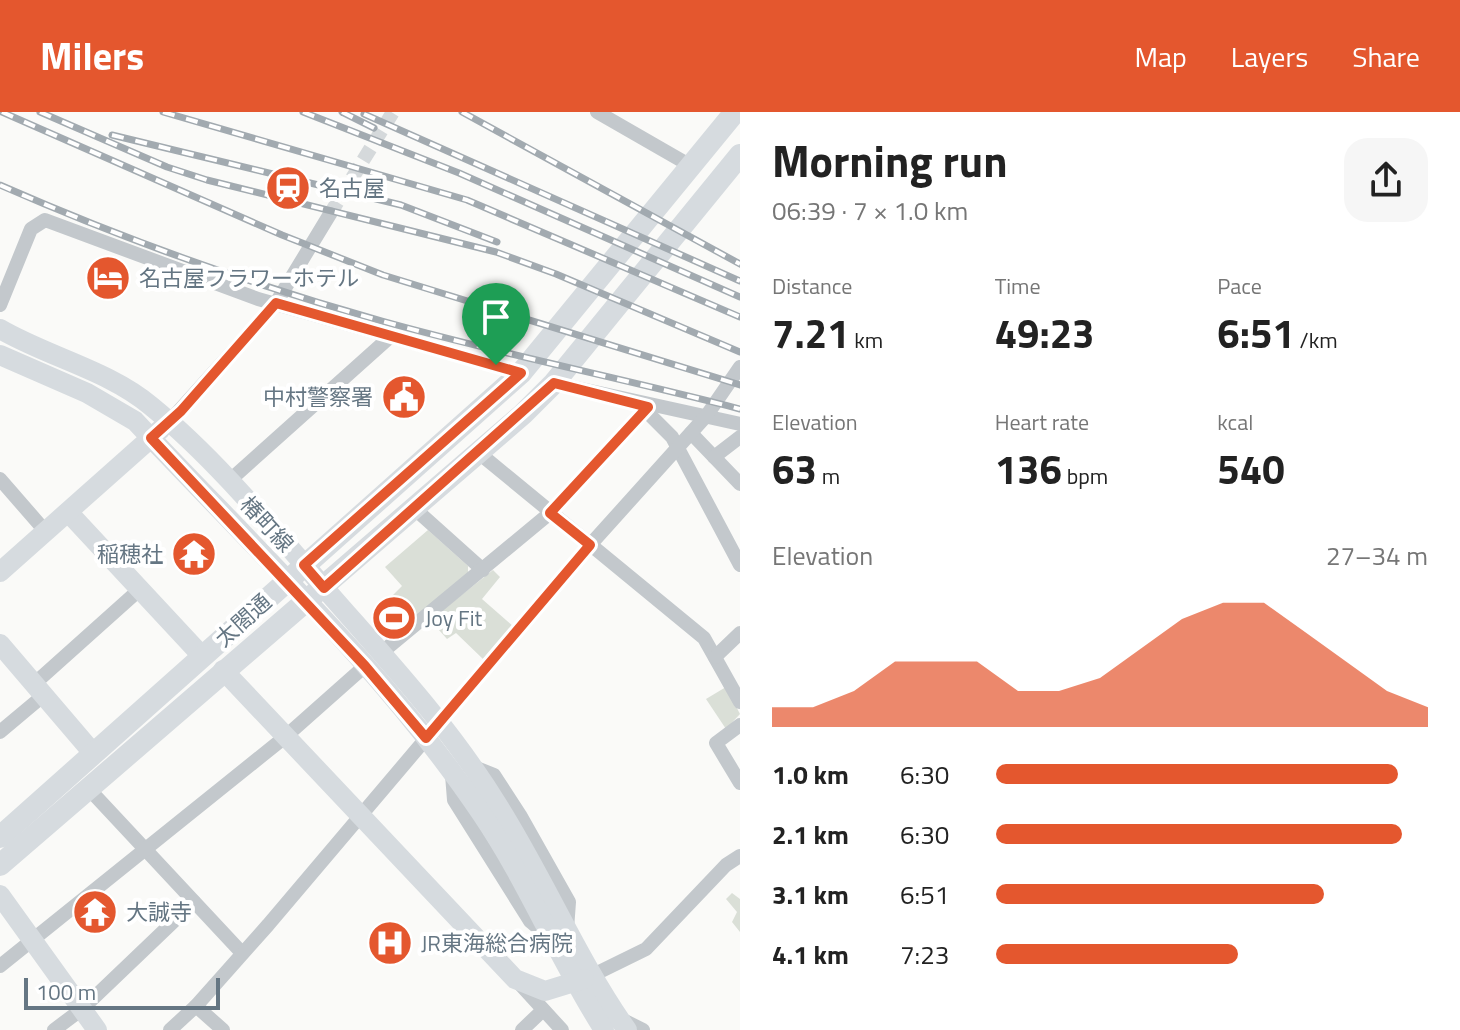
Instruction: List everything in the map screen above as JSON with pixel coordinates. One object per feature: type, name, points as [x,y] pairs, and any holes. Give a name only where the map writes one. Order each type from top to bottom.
[{"type":"main road","name":"太閤通","points":[[0,837],[521,373],[735,112]]},
{"type":"main road","name":"太閤通","points":[[0,865],[223,670],[306,604],[554,383],[740,155]]},
{"type":"street","points":[[597,112],[691,166]]},
{"type":"street","points":[[0,572],[169,422],[276,303],[330,214]]},
{"type":"street","points":[[0,305],[31,229],[45,220],[276,303],[521,373]]},
{"type":"street","name":"椿町線","points":[[0,329],[33,348],[98,375],[149,404],[228,482],[304,565],[324,588],[426,738],[483,815],[559,936],[611,1027]]},
{"type":"street","points":[[228,482],[391,336]]},
{"type":"street","name":"椿町線","points":[[0,355],[87,393],[135,421],[306,604],[440,721],[474,767],[535,866],[559,936]]},
{"type":"street","points":[[170,1030],[196,1006],[590,545],[707,415],[740,367]]},
{"type":"street","points":[[554,383],[648,407],[707,415],[740,424]]},
{"type":"street","points":[[648,407],[649,414],[672,437],[740,565]]},
{"type":"street","points":[[0,966],[285,737],[550,513],[648,407]]},
{"type":"street","points":[[691,433],[740,484]]},
{"type":"street","points":[[714,457],[740,437]]},
{"type":"street","points":[[479,453],[704,638],[740,702]]},
{"type":"street","points":[[0,479],[46,532]]},
{"type":"street","points":[[415,509],[483,570]]},
{"type":"street","points":[[68,512],[202,656]]},
{"type":"street","points":[[0,732],[139,590]]},
{"type":"street","points":[[715,657],[740,633]]},
{"type":"street","points":[[0,644],[93,753]]},
{"type":"street","points":[[223,670],[562,1030]]},
{"type":"street","points":[[740,725],[716,743],[740,783]]},
{"type":"street","points":[[88,788],[242,953]]},
{"type":"street","points":[[515,979],[545,991],[583,980],[646,949],[726,865],[740,856]]},
{"type":"street","points":[[0,895],[97,1030]]},
{"type":"street","points":[[54,1030],[82,1009],[194,902]]},
{"type":"street","points":[[196,1006],[223,1030]]},
{"type":"street","points":[[522,1030],[543,1010]]},
{"type":"street","points":[[611,1027],[643,1030]]},
{"type":"shaded area","points":[[428,530],[468,566],[468,575],[412,623],[390,598],[402,586],[385,567]]},
{"type":"shaded area","points":[[493,570],[500,577],[482,599],[514,627],[483,659],[456,633],[447,639],[430,620]]},
{"type":"shaded area","points":[[726,687],[740,714],[726,729],[706,699]]},
{"type":"shaded area","points":[[732,893],[740,899],[740,932],[732,922],[737,912],[726,899]]},
{"type":"tunnel","points":[[330,214],[393,112]]},
{"type":"railway","points":[[2,112],[282,235],[383,275],[740,385]]},
{"type":"railway","points":[[40,112],[167,167],[207,180],[496,252],[740,352]]},
{"type":"railway","points":[[163,112],[467,200],[740,317]]},
{"type":"railway","points":[[303,112],[459,173],[740,297]]},
{"type":"railway","points":[[342,112],[374,128]]},
{"type":"railway","points":[[462,112],[740,264]]},
{"type":"railway","points":[[364,114],[740,281]]},
{"type":"railway","points":[[112,135],[401,205],[497,242]]},
{"type":"railway","points":[[0,185],[188,260],[333,307],[740,409]]},
{"type":"place","name":"名古屋","points":[[288,188]]},
{"type":"place","name":"名古屋フラワーホテル","points":[[108,278]]},
{"type":"place","name":"中村警察署","points":[[404,397]]},
{"type":"place","name":"稲穂社","points":[[194,554]]},
{"type":"place","name":"Joy Fit","points":[[394,618]]},
{"type":"place","name":"大誠寺","points":[[95,912]]},
{"type":"place","name":"JR東海総合病院","points":[[390,943]]},
{"type":"route","points":[[276,303],[496,365],[521,373],[304,565],[324,588],[523,414],[554,383],[582,387],[648,407],[550,513],[590,545],[426,738],[365,666],[151,438],[181,411],[276,303]]}]
